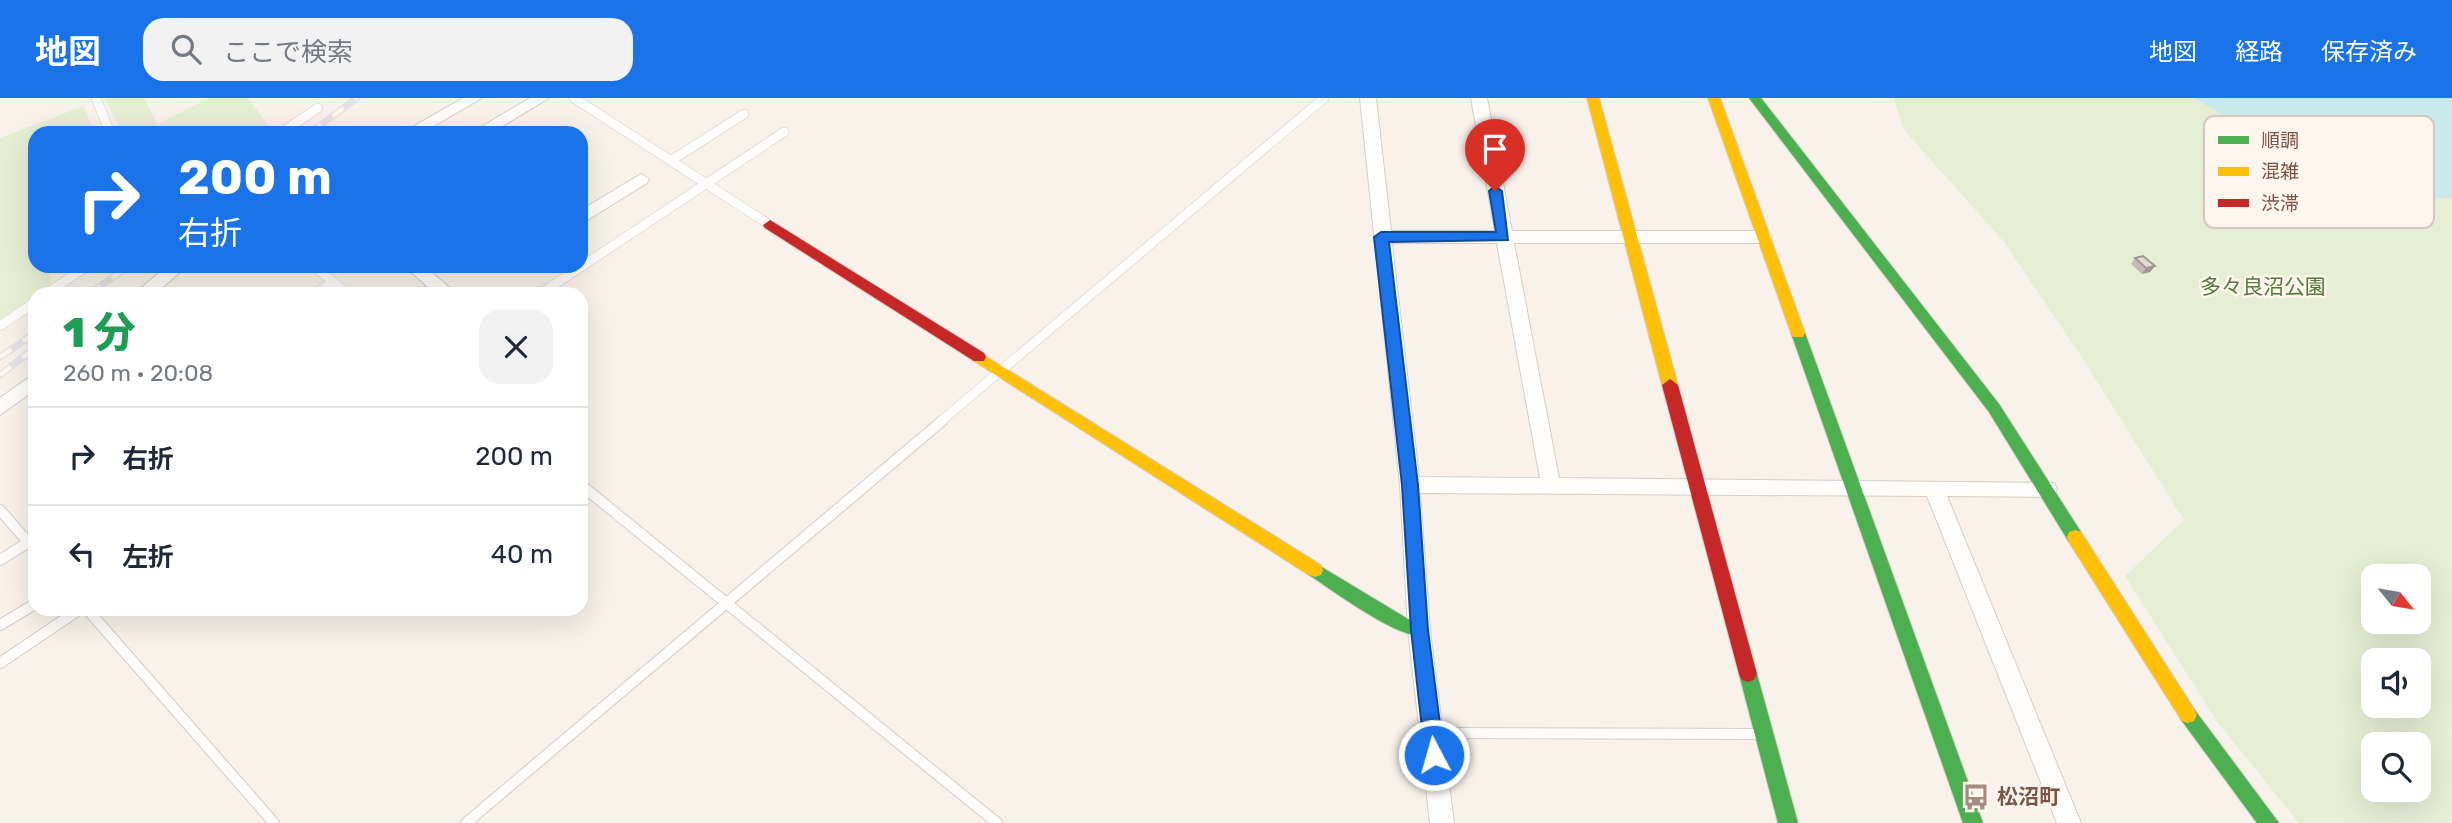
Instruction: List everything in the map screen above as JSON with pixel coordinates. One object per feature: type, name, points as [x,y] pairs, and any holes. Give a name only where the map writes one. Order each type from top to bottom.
[{"type":"street","points":[[424,126],[474,98]]},
{"type":"street","points":[[491,126],[541,98]]},
{"type":"street","points":[[1368,98],[1410,485],[1419,630],[1442,823]]},
{"type":"street","points":[[1479,98],[1551,486]]},
{"type":"street","points":[[1593,98],[1787,823]]},
{"type":"street","points":[[1714,98],[1973,823]]},
{"type":"street","points":[[1755,98],[1959,359],[2047,489],[2193,723],[2269,823]]},
{"type":"street","points":[[588,213],[641,179]]},
{"type":"street","points":[[770,225],[1403,625],[1419,630]]},
{"type":"street","points":[[1381,237],[1764,237]]},
{"type":"street","points":[[152,287],[169,273]]},
{"type":"street","points":[[422,273],[440,287]]},
{"type":"street","points":[[0,408],[28,386]]},
{"type":"street","points":[[1410,485],[1699,489],[2047,489]]},
{"type":"street","points":[[1934,489],[2069,823]]},
{"type":"lane","points":[[96,98],[107,126]]},
{"type":"lane","points":[[574,98],[770,225]]},
{"type":"lane","points":[[466,823],[1324,98]]},
{"type":"lane","points":[[291,126],[318,108]]},
{"type":"lane","points":[[672,160],[744,114]]},
{"type":"lane","points":[[588,262],[785,132]]},
{"type":"lane","points":[[56,287],[76,273]]},
{"type":"lane","points":[[322,273],[339,287]]},
{"type":"lane","points":[[551,287],[572,273]]},
{"type":"lane","points":[[325,287],[333,282]]},
{"type":"lane","points":[[0,326],[28,307]]},
{"type":"lane","points":[[588,491],[997,823]]},
{"type":"lane","points":[[0,510],[28,542]]},
{"type":"lane","points":[[0,560],[28,548]]},
{"type":"lane","points":[[0,625],[28,608]]},
{"type":"lane","points":[[0,663],[76,616]]},
{"type":"lane","points":[[93,616],[274,823]]},
{"type":"lane","points":[[1432,733],[1764,734]]},
{"type":"green space","points":[[105,98],[144,98],[157,124],[209,98],[248,98],[269,126],[119,126]]},
{"type":"green space","name":"多々良沼公園","points":[[1894,98],[2452,98],[2452,823],[2299,823],[2218,723],[2125,576],[2184,520],[2085,362],[2005,243],[1903,129]]},
{"type":"green space","points":[[83,106],[92,126],[31,126]]},
{"type":"green space","points":[[28,127],[28,273],[50,273],[52,283],[46,287],[28,287],[28,300],[0,320],[0,138]]},
{"type":"water","points":[[2195,98],[2452,98],[2452,198],[2434,198],[2434,116],[2224,116]]},
{"type":"building","points":[[2143,256],[2155,266],[2146,268],[2135,258]]},
{"type":"railway","points":[[319,126],[357,98]]},
{"type":"railway","points":[[99,287],[119,273]]},
{"type":"railway","points":[[0,357],[28,338]]},
{"type":"railway","points":[[0,375],[28,353]]},
{"type":"traffic: fast","points":[[1755,98],[1994,408],[2075,537]]},
{"type":"traffic: fast","points":[[1798,333],[1973,823]]},
{"type":"traffic: fast","points":[[1315,570],[1403,625],[1419,630]]},
{"type":"traffic: fast","points":[[1748,674],[1788,823]]},
{"type":"traffic: fast","points":[[2188,715],[2269,823]]},
{"type":"traffic: slow","points":[[1593,98],[1670,385]]},
{"type":"traffic: slow","points":[[1714,98],[1798,333]]},
{"type":"traffic: slow","points":[[979,357],[1315,570]]},
{"type":"traffic: slow","points":[[2075,537],[2188,715]]},
{"type":"traffic: jam","points":[[770,225],[979,357]]},
{"type":"traffic: jam","points":[[1670,385],[1748,674]]},
{"type":"place","name":"松沼町","points":[[1976,797]]},
{"type":"route","points":[[1434,755],[1419,630],[1410,485],[1405,463],[1381,237],[1503,237],[1495,191]]}]
